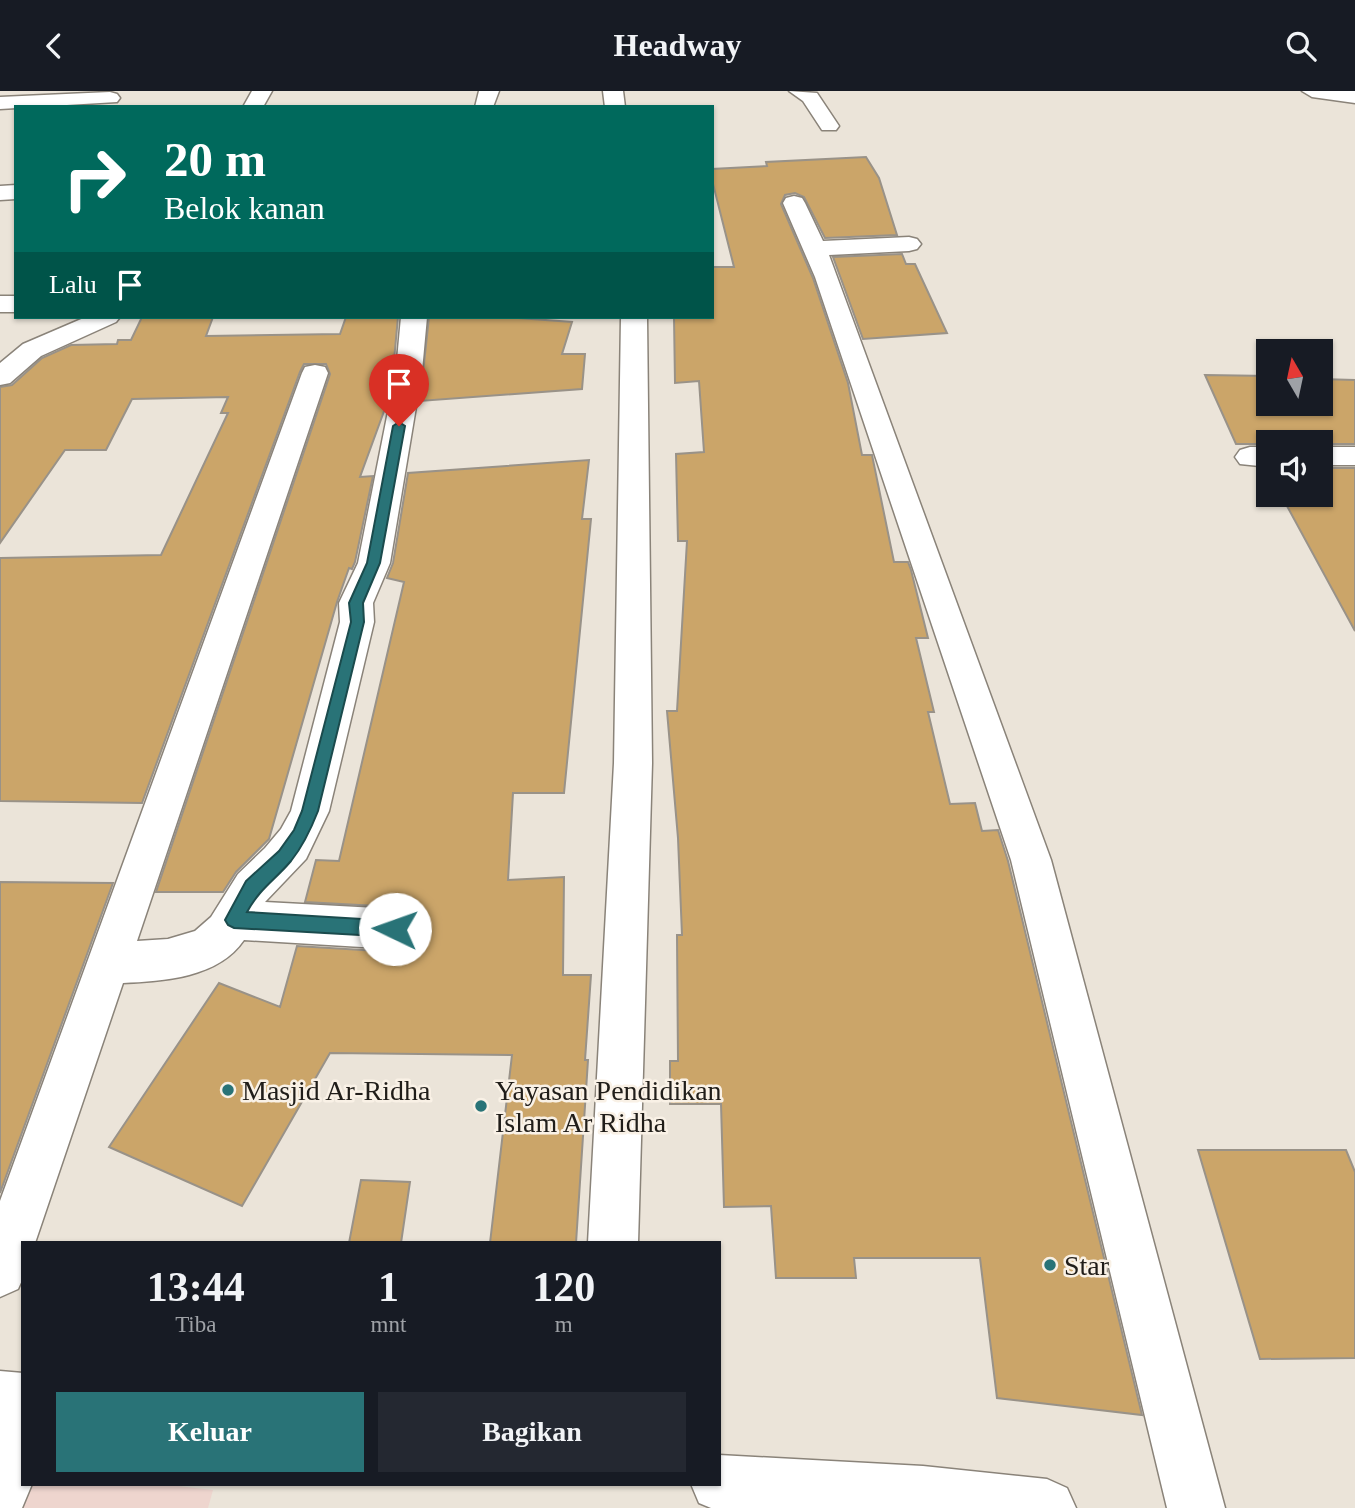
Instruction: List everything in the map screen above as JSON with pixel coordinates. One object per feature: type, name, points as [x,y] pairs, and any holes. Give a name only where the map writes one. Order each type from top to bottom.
[{"type":"street","points":[[799,91],[810,97],[829,126]]},
{"type":"street","points":[[1312,91],[1355,97]]},
{"type":"street","points":[[0,103],[62,104],[110,98]]},
{"type":"street","points":[[794,203],[827,277],[1031,860],[1196,1508]]},
{"type":"street","points":[[814,250],[909,244]]},
{"type":"street","points":[[0,377],[32,349],[102,319]]},
{"type":"street","points":[[109,963],[186,956],[220,937],[234,920],[252,887],[285,856],[300,834],[310,811],[358,622],[356,603],[374,563],[409,371],[414,319]]},
{"type":"street","points":[[613,1241],[633,763],[634,319]]},
{"type":"street","points":[[0,1271],[315,373]]},
{"type":"street","points":[[1333,456],[1355,456]]},
{"type":"street","points":[[234,920],[395,929]]},
{"type":"street","points":[[0,1398],[21,1400]]},
{"type":"street","points":[[0,1493],[21,1433]]},
{"type":"street","points":[[721,1483],[924,1502],[1047,1508]]},
{"type":"shaded area","points":[[21,1486],[178,1486],[213,1490],[208,1508],[0,1508]]},
{"type":"building","points":[[866,157],[879,178],[897,235],[825,238],[804,197],[795,193],[785,195],[781,204],[813,278],[848,383],[862,455],[872,455],[894,562],[908,562],[911,570],[928,638],[916,638],[934,712],[928,712],[950,804],[975,803],[982,831],[998,830],[1008,861],[1142,1415],[997,1398],[980,1258],[854,1258],[856,1278],[776,1278],[771,1206],[724,1207],[721,1104],[670,1104],[670,1061],[678,1061],[677,935],[682,935],[678,838],[667,711],[677,711],[687,541],[678,541],[676,454],[704,452],[699,381],[675,383],[674,319],[714,319],[714,267],[734,267],[714,188],[714,169],[767,166],[766,162]]},
{"type":"building","points":[[902,254],[906,264],[915,264],[947,333],[863,339],[833,257]]},
{"type":"building","points":[[141,319],[212,319],[206,336],[340,334],[345,319],[398,319],[387,403],[360,477],[373,476],[355,562],[352,569],[349,568],[337,602],[269,839],[236,872],[223,892],[156,892],[330,374],[326,364],[304,364],[300,372],[142,803],[0,801],[0,558],[161,555],[228,413],[221,413],[228,397],[132,399],[106,450],[65,450],[0,543],[0,387],[12,385],[42,358],[71,345],[117,344],[118,340],[131,340]]},
{"type":"building","points":[[429,319],[532,319],[572,322],[562,354],[585,354],[582,389],[420,401]]},
{"type":"building","points":[[1205,375],[1256,376],[1256,417],[1334,417],[1334,379],[1355,380],[1355,444],[1333,444],[1333,430],[1256,430],[1256,444],[1236,444]]},
{"type":"building","points":[[589,460],[582,519],[591,519],[564,793],[513,793],[508,880],[564,877],[563,975],[591,975],[576,1241],[490,1241],[512,1055],[330,1053],[242,1206],[109,1147],[219,983],[280,1007],[297,946],[395,952],[412,944],[418,930],[412,914],[396,907],[305,902],[316,860],[339,861],[404,582],[387,578],[393,563],[408,473]]},
{"type":"building","points":[[1333,468],[1355,468],[1355,631],[1288,507],[1333,507]]},
{"type":"building","points":[[0,882],[113,883],[0,1193]]},
{"type":"building","points":[[1198,1150],[1346,1150],[1355,1172],[1355,1358],[1260,1359]]},
{"type":"building","points":[[361,1180],[410,1182],[401,1241],[349,1241]]},
{"type":"place","name":"Masjid Ar-Ridha","points":[[228,1090]]},
{"type":"place","name":"Yayasan Pendidikan Islam Ar Ridha","points":[[481,1106]]},
{"type":"place","name":"Star","points":[[1050,1265]]},
{"type":"route","points":[[395,929],[234,920],[252,887],[285,856],[300,834],[310,811],[358,622],[356,603],[374,563],[399,426]]}]
